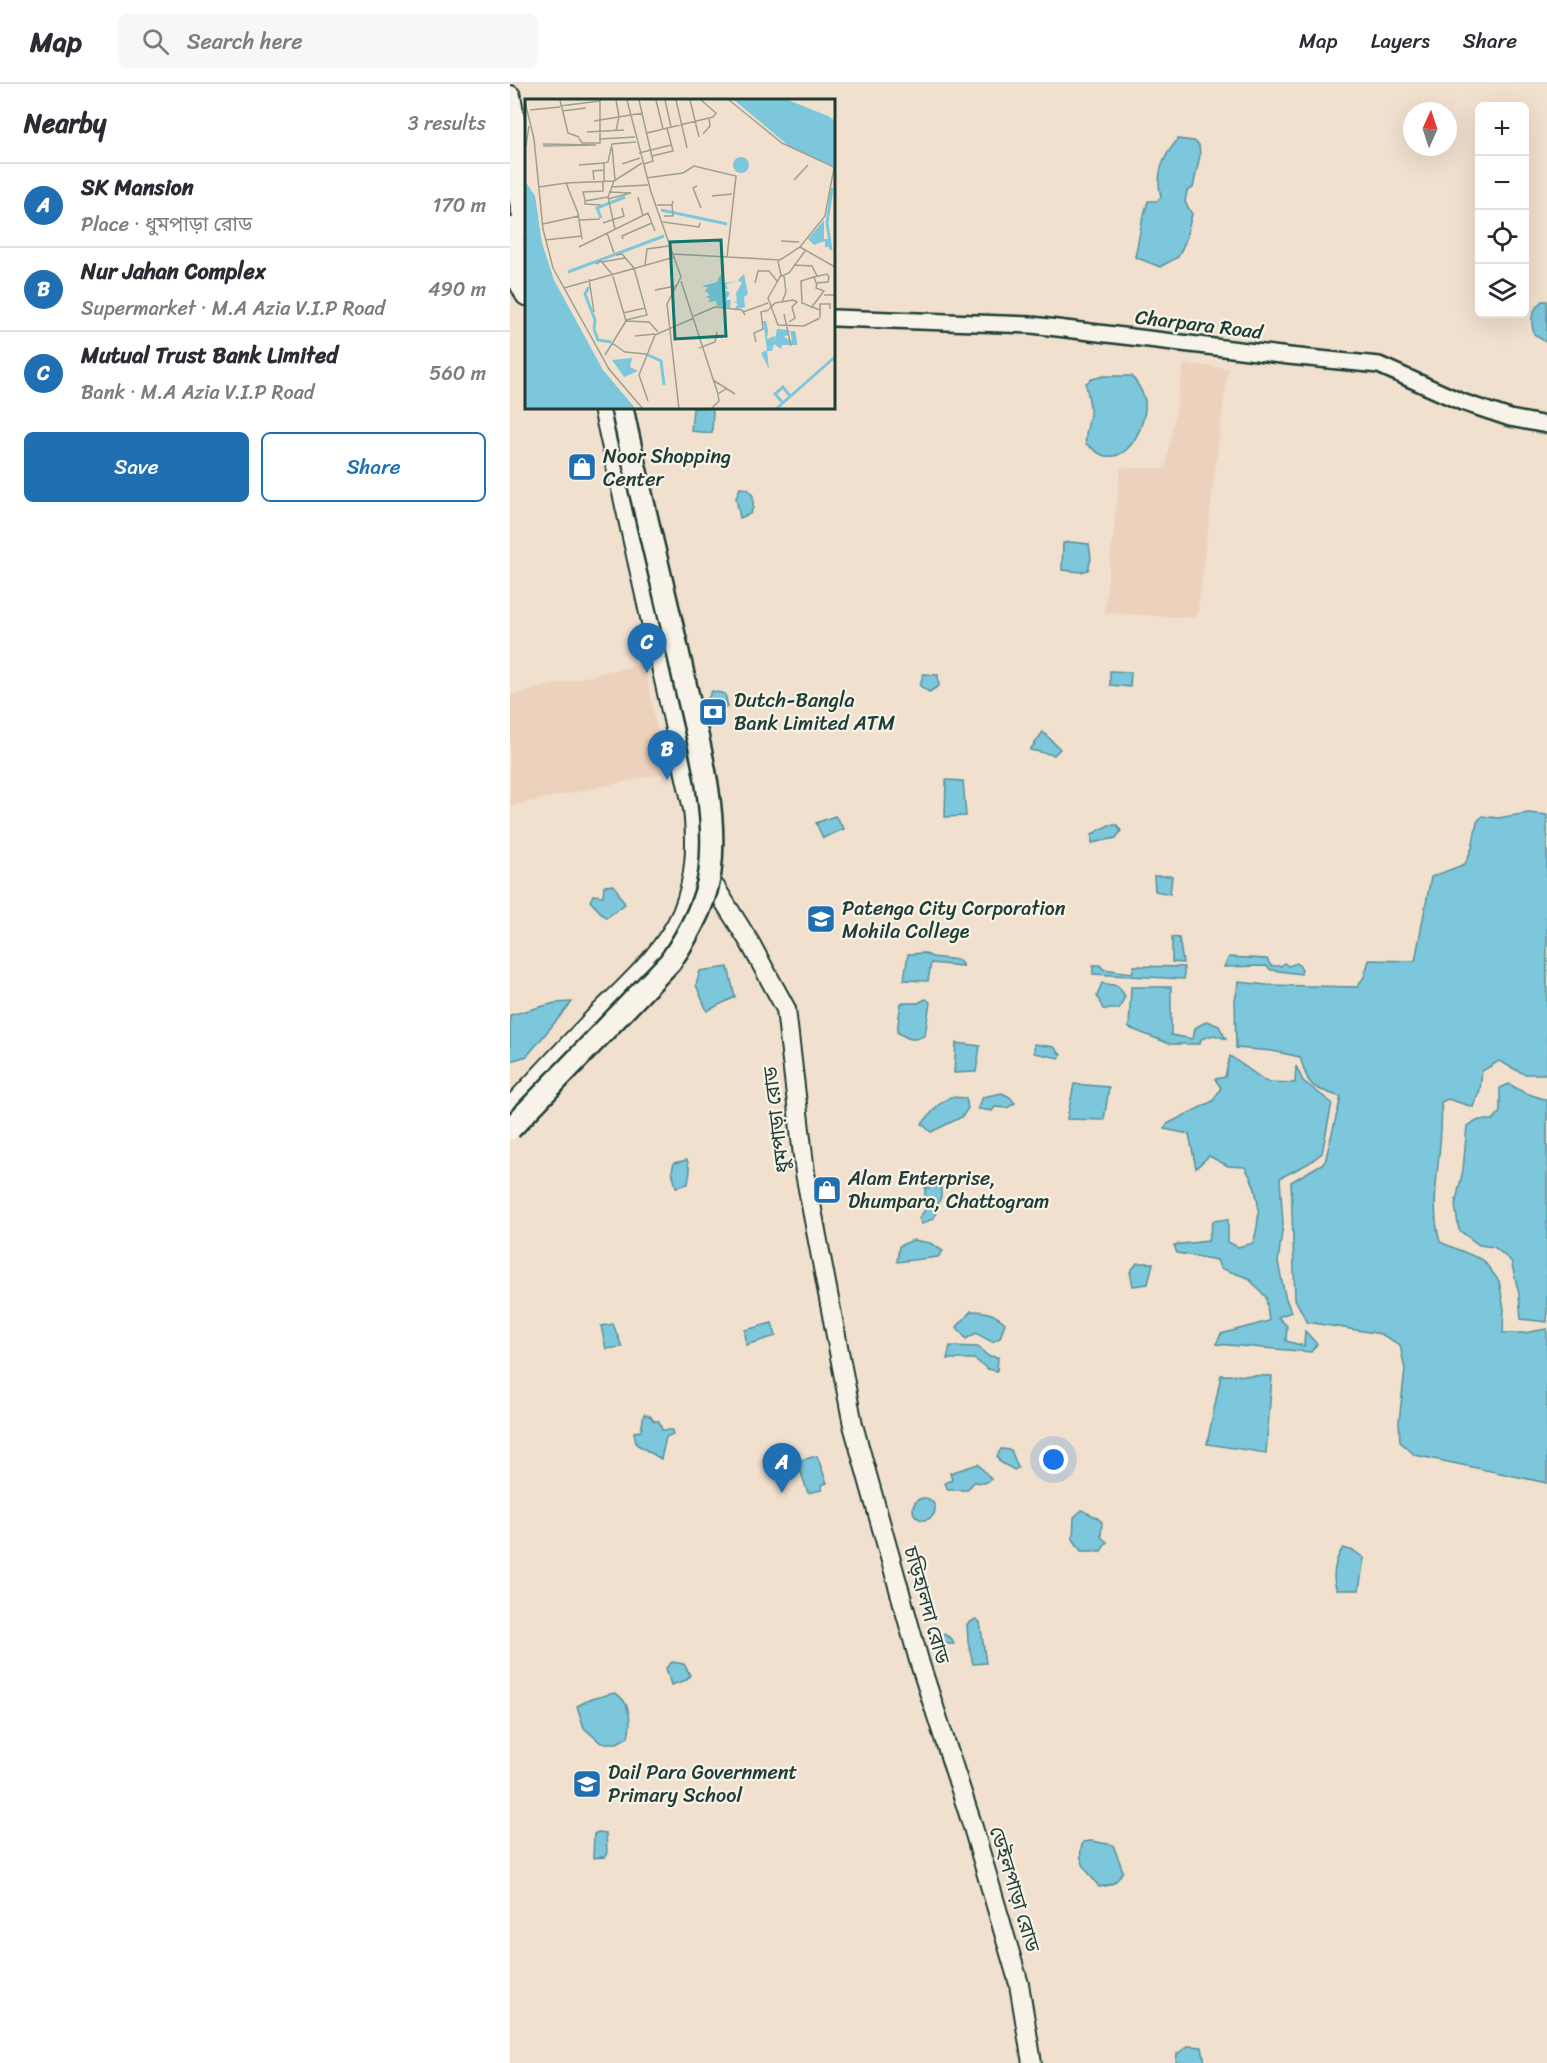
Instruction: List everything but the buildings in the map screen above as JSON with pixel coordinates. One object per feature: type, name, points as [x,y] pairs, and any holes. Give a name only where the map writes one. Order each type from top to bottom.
[{"type":"highway","points":[[510,147],[525,224]]},
{"type":"highway","points":[[510,228],[525,271]]},
{"type":"highway","points":[[510,1117],[662,959],[687,918],[703,883],[702,812],[610,410]]},
{"type":"highway","points":[[510,1129],[669,962],[684,942],[696,917],[710,873],[710,817],[702,757],[622,410]]},
{"type":"main road","points":[[510,96],[525,176]]},
{"type":"main road","points":[[510,264],[525,293]]},
{"type":"main road","points":[[510,1140],[644,998],[688,947],[703,883],[694,809],[604,410]]},
{"type":"main road","points":[[510,1109],[633,980],[671,932],[703,883],[717,856],[716,817],[711,776],[629,410]]},
{"type":"main road","name":"ধুমপাড়া রোড","points":[[703,883],[750,943],[786,1008],[805,1173],[853,1425],[871,1491]]},
{"type":"main road","name":"চড়িহালদা রোড","points":[[871,1491],[941,1732]]},
{"type":"main road","name":"ডেইলপাড়া রোড","points":[[941,1732],[972,1824],[1019,1984],[1032,2063]]},
{"type":"street","name":"Charpara Road","points":[[836,318],[1032,325],[1289,356],[1379,364],[1462,402],[1510,418],[1547,425]]},
{"type":"shaded area","points":[[1184,364],[1228,368],[1197,618],[1104,613],[1121,467],[1165,469]]},
{"type":"shaded area","points":[[644,663],[665,773],[510,806],[510,695]]},
{"type":"water","points":[[1178,139],[1194,141],[1199,145],[1200,155],[1193,188],[1187,191],[1185,202],[1192,214],[1185,242],[1178,257],[1160,267],[1135,257],[1148,201],[1157,201],[1161,197],[1159,181],[1162,166],[1168,152]]},
{"type":"water","points":[[1542,301],[1547,301],[1547,343],[1534,334],[1532,324],[1532,316]]},
{"type":"water","points":[[1104,376],[1132,376],[1142,391],[1145,401],[1143,419],[1136,438],[1123,452],[1115,456],[1101,455],[1086,444],[1090,410],[1086,383]]},
{"type":"water","points":[[693,410],[713,410],[712,433],[691,431]]},
{"type":"water","points":[[740,488],[748,489],[753,496],[753,508],[750,514],[740,518],[736,498]]},
{"type":"water","points":[[1063,543],[1089,544],[1091,559],[1088,570],[1081,572],[1062,570]]},
{"type":"water","points":[[1110,671],[1131,672],[1130,687],[1110,685]]},
{"type":"water","points":[[923,674],[938,675],[939,686],[929,692],[920,686]]},
{"type":"water","points":[[712,691],[725,694],[728,707],[709,710],[706,702]]},
{"type":"water","points":[[1043,732],[1060,749],[1054,755],[1030,750]]},
{"type":"water","points":[[946,780],[963,781],[966,816],[945,817]]},
{"type":"water","points":[[1528,813],[1547,815],[1547,1070],[1545,1074],[1524,1074],[1499,1061],[1482,1071],[1480,1090],[1473,1107],[1448,1099],[1441,1102],[1441,1137],[1435,1208],[1440,1242],[1483,1260],[1499,1281],[1504,1309],[1503,1333],[1524,1333],[1547,1329],[1547,1483],[1415,1455],[1400,1442],[1399,1422],[1405,1369],[1400,1345],[1381,1334],[1307,1322],[1295,1299],[1291,1182],[1325,1162],[1341,1097],[1312,1085],[1300,1057],[1272,1051],[1236,1048],[1235,1000],[1239,982],[1267,985],[1357,987],[1364,977],[1369,960],[1415,961],[1431,877],[1465,864],[1472,848],[1477,822],[1482,816],[1498,818]]},
{"type":"water","points":[[835,816],[844,829],[823,838],[816,823]]},
{"type":"water","points":[[1109,825],[1117,825],[1121,831],[1116,838],[1092,843],[1092,834]]},
{"type":"water","points":[[1154,876],[1172,876],[1170,894],[1155,891]]},
{"type":"water","points":[[614,885],[625,904],[606,918],[590,901],[593,895],[603,896],[604,886]]},
{"type":"water","points":[[1172,937],[1179,938],[1183,963],[1172,962]]},
{"type":"water","points":[[924,953],[932,957],[959,960],[963,966],[931,963],[928,981],[904,980],[908,954]]},
{"type":"water","points":[[1229,957],[1267,959],[1271,966],[1281,966],[1284,963],[1288,966],[1297,963],[1302,969],[1301,974],[1271,970],[1266,966],[1224,967]]},
{"type":"water","points":[[1093,965],[1100,965],[1103,969],[1132,973],[1134,966],[1184,967],[1184,979],[1093,974]]},
{"type":"water","points":[[728,967],[735,997],[707,1011],[696,985],[700,971]]},
{"type":"water","points":[[1102,983],[1118,986],[1125,996],[1119,1009],[1103,1009],[1097,996]]},
{"type":"water","points":[[1131,987],[1171,987],[1171,1035],[1193,1039],[1195,1028],[1207,1021],[1219,1026],[1226,1039],[1214,1035],[1201,1039],[1200,1044],[1170,1044],[1129,1028]]},
{"type":"water","points":[[926,999],[930,1002],[925,1035],[911,1039],[897,1032],[901,1003],[918,1003]]},
{"type":"water","points":[[572,1002],[527,1056],[510,1061],[510,1015],[555,1003]]},
{"type":"water","points":[[956,1043],[980,1046],[976,1072],[954,1073]]},
{"type":"water","points":[[1034,1044],[1054,1047],[1061,1055],[1059,1058],[1034,1053]]},
{"type":"water","points":[[1230,1056],[1267,1082],[1295,1083],[1296,1066],[1303,1081],[1332,1103],[1322,1153],[1309,1163],[1280,1178],[1283,1224],[1278,1262],[1291,1312],[1278,1317],[1287,1326],[1286,1341],[1304,1346],[1305,1331],[1317,1344],[1311,1352],[1216,1344],[1221,1334],[1269,1321],[1266,1297],[1248,1278],[1220,1268],[1217,1260],[1177,1253],[1174,1245],[1208,1241],[1213,1221],[1228,1219],[1228,1242],[1238,1247],[1253,1243],[1256,1233],[1258,1204],[1254,1185],[1245,1167],[1228,1166],[1209,1156],[1196,1168],[1189,1134],[1164,1129],[1167,1124],[1213,1101],[1221,1088],[1215,1079],[1225,1077]]},
{"type":"water","points":[[1074,1084],[1109,1087],[1104,1120],[1067,1119]]},
{"type":"water","points":[[1509,1084],[1523,1092],[1547,1100],[1547,1322],[1521,1319],[1519,1294],[1511,1261],[1494,1247],[1479,1245],[1459,1230],[1455,1205],[1463,1170],[1467,1126],[1479,1120],[1493,1120],[1500,1112],[1500,1088]]},
{"type":"water","points":[[1002,1093],[1015,1103],[1007,1108],[995,1107],[992,1111],[978,1109],[983,1097]]},
{"type":"water","points":[[950,1097],[966,1098],[968,1108],[962,1117],[931,1132],[922,1124],[937,1106]]},
{"type":"water","points":[[687,1160],[690,1171],[688,1184],[676,1187],[672,1171],[674,1163]]},
{"type":"water","points":[[941,1186],[941,1196],[934,1218],[922,1224],[919,1218],[925,1210],[925,1188]]},
{"type":"water","points":[[913,1240],[930,1243],[943,1251],[938,1257],[897,1262],[899,1246]]},
{"type":"water","points":[[1137,1263],[1153,1263],[1148,1284],[1133,1286],[1130,1272]]},
{"type":"water","points":[[971,1311],[989,1313],[1005,1323],[1000,1338],[992,1342],[976,1333],[966,1339],[957,1327]]},
{"type":"water","points":[[772,1323],[776,1336],[746,1345],[745,1330]]},
{"type":"water","points":[[613,1324],[622,1347],[606,1349],[601,1326]]},
{"type":"water","points":[[950,1346],[978,1347],[988,1356],[998,1357],[997,1371],[988,1369],[974,1359],[947,1359]]},
{"type":"water","points":[[1221,1375],[1272,1376],[1266,1453],[1207,1444]]},
{"type":"water","points":[[644,1414],[650,1416],[654,1421],[659,1421],[662,1430],[672,1430],[673,1434],[666,1437],[661,1459],[636,1444],[634,1432],[641,1431]]},
{"type":"water","points":[[1001,1449],[1011,1450],[1018,1468],[1014,1470],[1000,1462],[997,1456]]},
{"type":"water","points":[[817,1456],[827,1483],[821,1485],[822,1490],[808,1493],[797,1461]]},
{"type":"water","points":[[978,1464],[991,1479],[985,1483],[974,1482],[967,1490],[948,1490],[945,1483],[952,1480],[950,1473]]},
{"type":"water","points":[[924,1498],[932,1501],[935,1509],[932,1517],[924,1520],[916,1517],[913,1509],[916,1501]]},
{"type":"water","points":[[1082,1510],[1102,1522],[1101,1537],[1107,1542],[1101,1551],[1081,1551],[1073,1539],[1074,1517]]},
{"type":"water","points":[[1343,1548],[1354,1551],[1364,1558],[1359,1590],[1337,1590],[1335,1585],[1335,1569]]},
{"type":"water","points":[[976,1619],[980,1622],[986,1663],[973,1664],[968,1642],[967,1624]]},
{"type":"water","points":[[944,1634],[952,1639],[954,1644],[946,1644],[944,1660],[939,1658],[933,1639],[934,1636]]},
{"type":"water","points":[[672,1662],[684,1664],[690,1675],[686,1680],[671,1685],[666,1668]]},
{"type":"water","points":[[614,1693],[624,1700],[627,1706],[630,1725],[628,1737],[617,1743],[601,1743],[584,1728],[577,1706],[591,1699]]},
{"type":"water","points":[[606,1833],[607,1852],[605,1857],[593,1858],[594,1834]]},
{"type":"water","points":[[1083,1842],[1113,1845],[1123,1871],[1119,1878],[1111,1884],[1099,1887],[1084,1866],[1081,1849]]},
{"type":"water","points":[[1188,2046],[1202,2047],[1205,2063],[1176,2063],[1177,2054]]},
{"type":"place","name":"Noor Shopping Center","points":[[582,467]]},
{"type":"place","name":"Mutual Trust Bank Limited","points":[[647,673]]},
{"type":"place","name":"Dutch-Bangla Bank Limited ATM","points":[[713,712]]},
{"type":"place","name":"Nur Jahan Complex","points":[[667,780]]},
{"type":"place","name":"Patenga City Corporation Mohila College","points":[[821,919]]},
{"type":"place","name":"Alam Enterprise, Dhumpara, Chattogram","points":[[827,1190]]},
{"type":"place","name":"SK Mansion","points":[[782,1493]]},
{"type":"place","name":"Dail Para Government Primary School","points":[[587,1784]]}]
